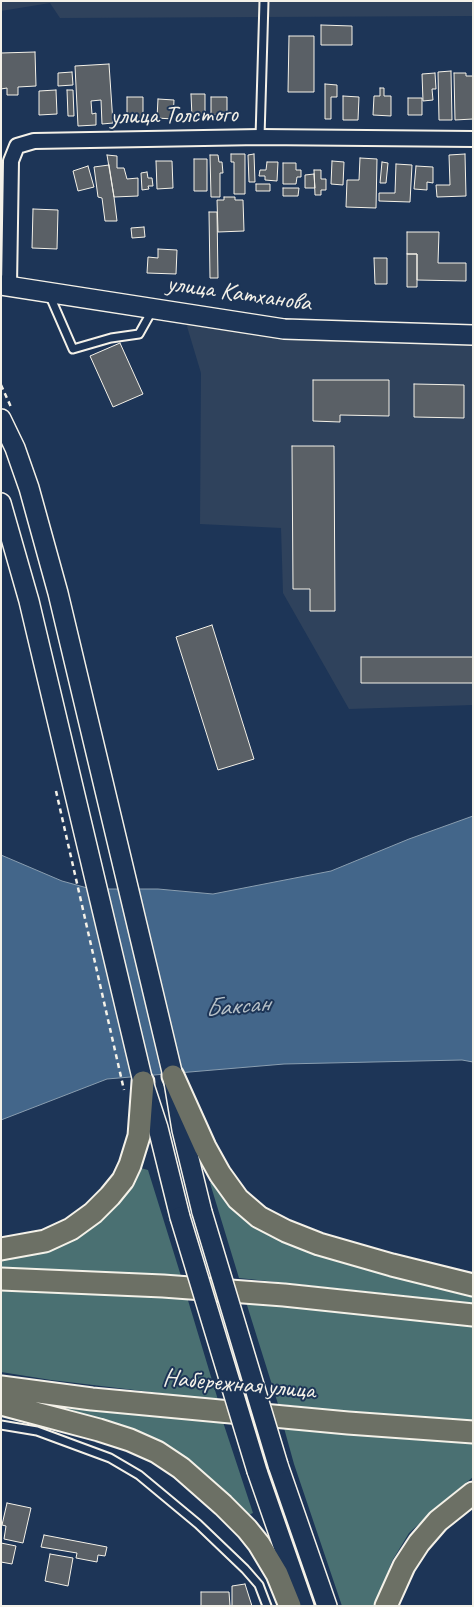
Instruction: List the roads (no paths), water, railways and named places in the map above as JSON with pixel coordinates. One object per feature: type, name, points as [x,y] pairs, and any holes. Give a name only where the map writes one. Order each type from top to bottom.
[{"type":"main road","name":"улица Катханова","points":[[5,285],[284,329],[473,335]]},
{"type":"main road","points":[[1,419],[15,448],[47,550],[173,1076],[182,1130],[202,1212],[278,1465],[327,1606]]},
{"type":"main road","points":[[1,503],[29,601],[94,876],[133,1082],[139,1136],[126,1172],[110,1196],[93,1213],[71,1229],[45,1240],[1,1249]]},
{"type":"main road","points":[[173,1076],[205,1147],[220,1174],[238,1198],[259,1217],[286,1231],[319,1244],[392,1265],[473,1285]]},
{"type":"main road","points":[[133,1082],[158,1128],[180,1217],[257,1471],[304,1606]]},
{"type":"main road","points":[[1,1279],[163,1286],[275,1294],[473,1315]]},
{"type":"main road","name":"Набережная улица","points":[[1,1387],[92,1399],[338,1422],[473,1432]]},
{"type":"main road","points":[[1,1404],[130,1440],[156,1452],[181,1468],[223,1505],[259,1544],[277,1574],[290,1606]]},
{"type":"main road","points":[[386,1606],[404,1566],[419,1543],[438,1522],[473,1493]]},
{"type":"street","name":"улица Толстого","points":[[5,285],[11,161],[17,146],[34,141],[260,137],[473,139]]},
{"type":"lane","points":[[260,137],[264,1]]},
{"type":"lane","points":[[48,291],[73,349],[111,338],[139,334],[154,308]]},
{"type":"lane","points":[[1,1425],[37,1431],[92,1451],[110,1458],[138,1475],[198,1524],[245,1569],[259,1585],[267,1606]]},
{"type":"water","name":"Баксан","points":[[473,816],[473,1062],[462,1060],[284,1064],[107,1079],[1,1120],[1,855],[62,881],[91,889],[158,889],[213,894],[331,871],[409,839]]}]
